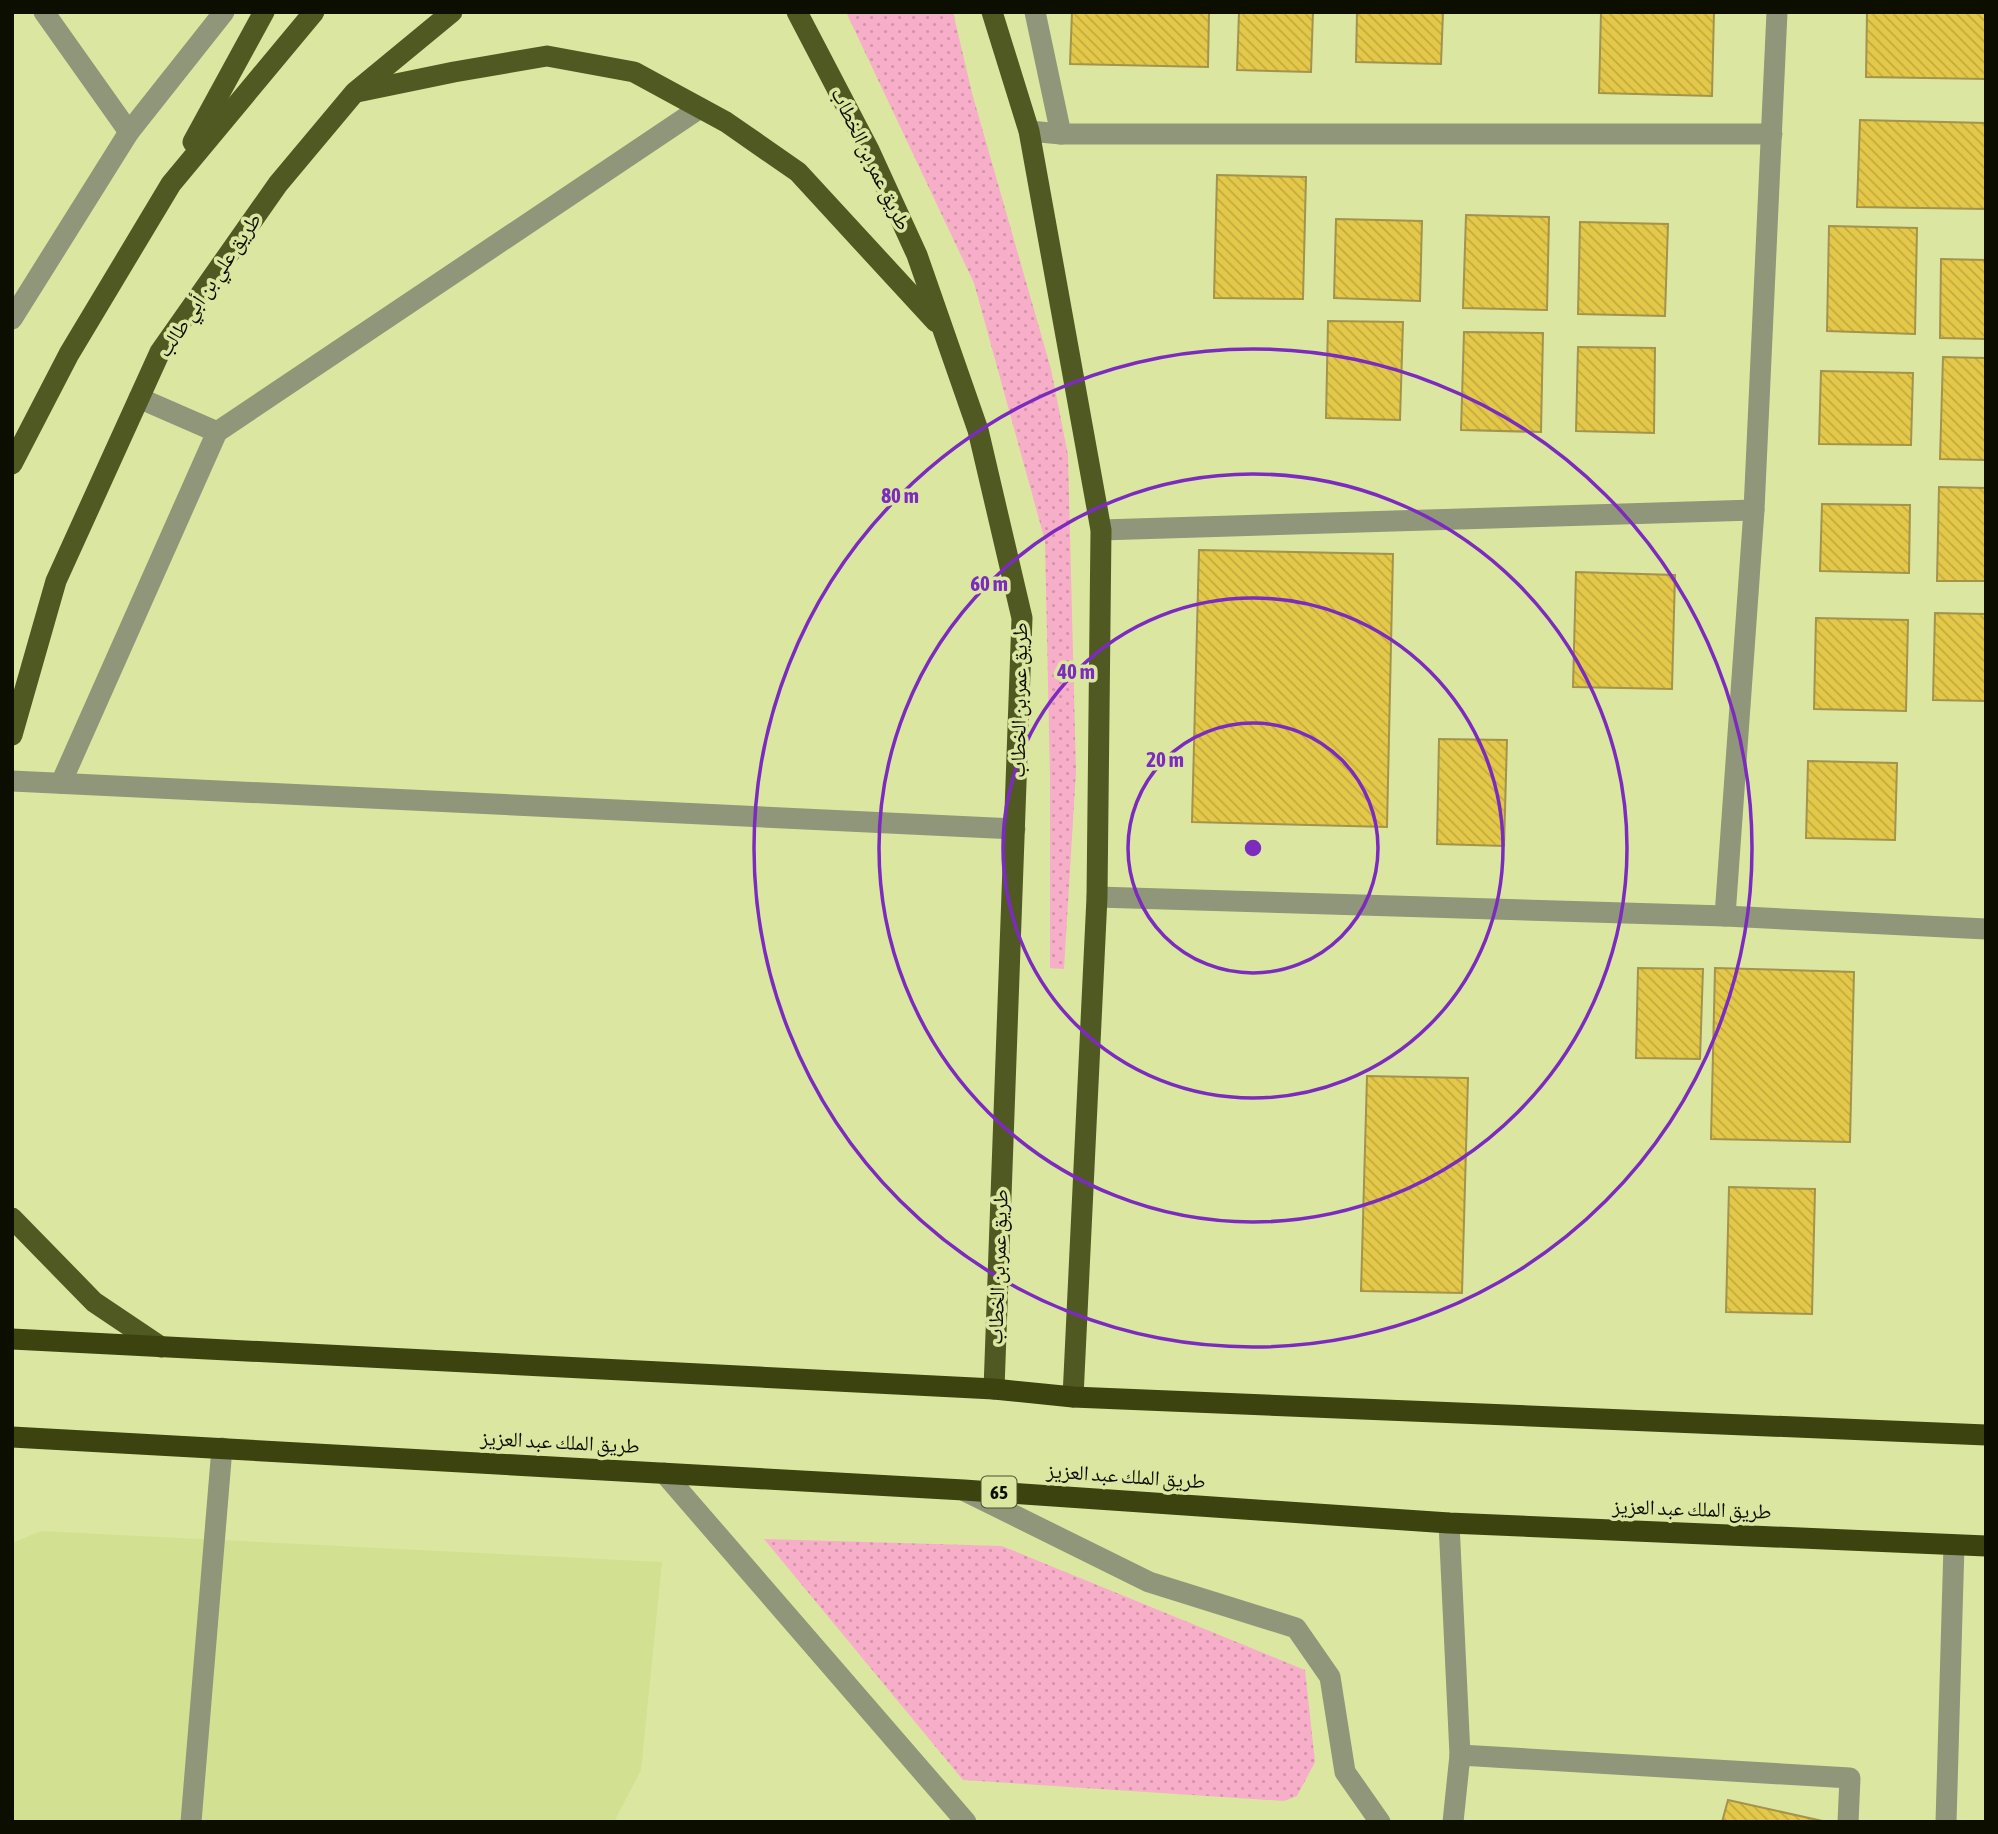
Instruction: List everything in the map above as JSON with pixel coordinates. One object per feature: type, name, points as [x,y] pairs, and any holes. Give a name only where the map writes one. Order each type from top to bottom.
[{"type":"highway","points":[[12,1339],[1073,1396],[1986,1436]]},
{"type":"highway","name":"طريق الملك عبد العزيز","points":[[12,1437],[964,1490],[1449,1523],[1986,1546]]},
{"type":"main road","points":[[12,464],[69,354],[171,184],[264,12]]},
{"type":"main road","points":[[171,184],[314,12]]},
{"type":"main road","name":"طريق علي بن أبي طالب","points":[[12,735],[56,581],[160,352],[278,184],[355,92],[452,12]]},
{"type":"main road","name":"طريق عمر بن الخطاب","points":[[797,12],[869,150],[917,256],[978,430],[1022,618],[994,1390]]},
{"type":"main road","points":[[992,12],[1029,131],[1101,530],[1097,897],[1073,1396]]},
{"type":"main road","points":[[355,92],[547,57],[634,72],[726,122],[798,172],[943,330]]},
{"type":"main road","points":[[12,1218],[94,1302],[161,1347]]},
{"type":"street","points":[[44,12],[129,132]]},
{"type":"street","points":[[12,319],[129,132],[224,12]]},
{"type":"street","points":[[1035,12],[1061,134]]},
{"type":"street","points":[[1725,916],[1754,510],[1777,12]]},
{"type":"street","points":[[61,783],[217,432],[700,107]]},
{"type":"street","points":[[1029,131],[1061,134],[1772,134]]},
{"type":"street","points":[[139,398],[217,432]]},
{"type":"street","points":[[1101,530],[1754,510]]},
{"type":"street","points":[[12,781],[1015,829]]},
{"type":"street","points":[[1097,897],[1725,916],[1986,929]]},
{"type":"street","points":[[191,1822],[222,1448]]},
{"type":"street","points":[[664,1473],[966,1822]]},
{"type":"street","points":[[964,1490],[1149,1581],[1296,1628],[1330,1677],[1345,1772],[1380,1822]]},
{"type":"street","points":[[1449,1523],[1460,1755],[1453,1822]]},
{"type":"street","points":[[1947,1822],[1954,1545]]},
{"type":"street","points":[[1460,1755],[1850,1778],[1848,1822]]},
{"type":"shaded area","points":[[846,12],[953,12],[972,93],[1051,369],[1068,455],[1076,771],[1064,969],[1050,968],[1050,778],[1045,541],[974,283]]},
{"type":"shaded area","points":[[41,1531],[662,1562],[641,1770],[614,1822],[12,1822],[12,1543]]},
{"type":"shaded area","points":[[764,1539],[1002,1546],[1305,1670],[1315,1762],[1297,1796],[1284,1801],[963,1780]]},
{"type":"building","points":[[1072,12],[1209,12],[1208,67],[1070,64]]},
{"type":"building","points":[[1239,12],[1313,12],[1311,72],[1237,70]]},
{"type":"building","points":[[1357,12],[1443,12],[1441,64],[1356,62]]},
{"type":"building","points":[[1601,12],[1714,12],[1712,96],[1599,93]]},
{"type":"building","points":[[1867,12],[1986,12],[1986,79],[1866,77]]},
{"type":"building","points":[[1860,120],[1986,123],[1986,209],[1857,207]]},
{"type":"building","points":[[1217,175],[1306,177],[1303,299],[1214,298]]},
{"type":"building","points":[[1466,215],[1549,217],[1547,310],[1463,308]]},
{"type":"building","points":[[1336,219],[1422,221],[1420,301],[1334,298]]},
{"type":"building","points":[[1580,222],[1668,224],[1665,316],[1578,314]]},
{"type":"building","points":[[1829,226],[1917,228],[1915,334],[1827,331]]},
{"type":"building","points":[[1941,259],[1986,260],[1986,339],[1940,338]]},
{"type":"building","points":[[1328,321],[1403,322],[1400,420],[1326,418]]},
{"type":"building","points":[[1464,332],[1543,333],[1541,432],[1461,430]]},
{"type":"building","points":[[1578,347],[1655,348],[1654,433],[1576,431]]},
{"type":"building","points":[[1943,357],[1986,358],[1986,460],[1940,459]]},
{"type":"building","points":[[1821,371],[1913,373],[1911,445],[1819,444]]},
{"type":"building","points":[[1939,487],[1986,488],[1986,581],[1937,581]]},
{"type":"building","points":[[1822,504],[1910,505],[1909,573],[1820,571]]},
{"type":"building","points":[[1199,550],[1393,554],[1387,827],[1192,822]]},
{"type":"building","points":[[1576,572],[1675,575],[1672,689],[1573,687]]},
{"type":"building","points":[[1935,613],[1986,614],[1986,701],[1933,700]]},
{"type":"building","points":[[1816,618],[1908,620],[1906,711],[1814,709]]},
{"type":"building","points":[[1439,739],[1507,740],[1504,846],[1437,844]]},
{"type":"building","points":[[1808,761],[1897,763],[1895,840],[1806,838]]},
{"type":"building","points":[[1638,968],[1703,969],[1700,1059],[1636,1058]]},
{"type":"building","points":[[1715,968],[1854,972],[1850,1142],[1711,1139]]},
{"type":"building","points":[[1367,1076],[1468,1078],[1462,1293],[1361,1291]]},
{"type":"building","points":[[1729,1187],[1815,1189],[1812,1314],[1726,1312]]},
{"type":"building","points":[[1728,1800],[1827,1822],[1722,1822]]}]
